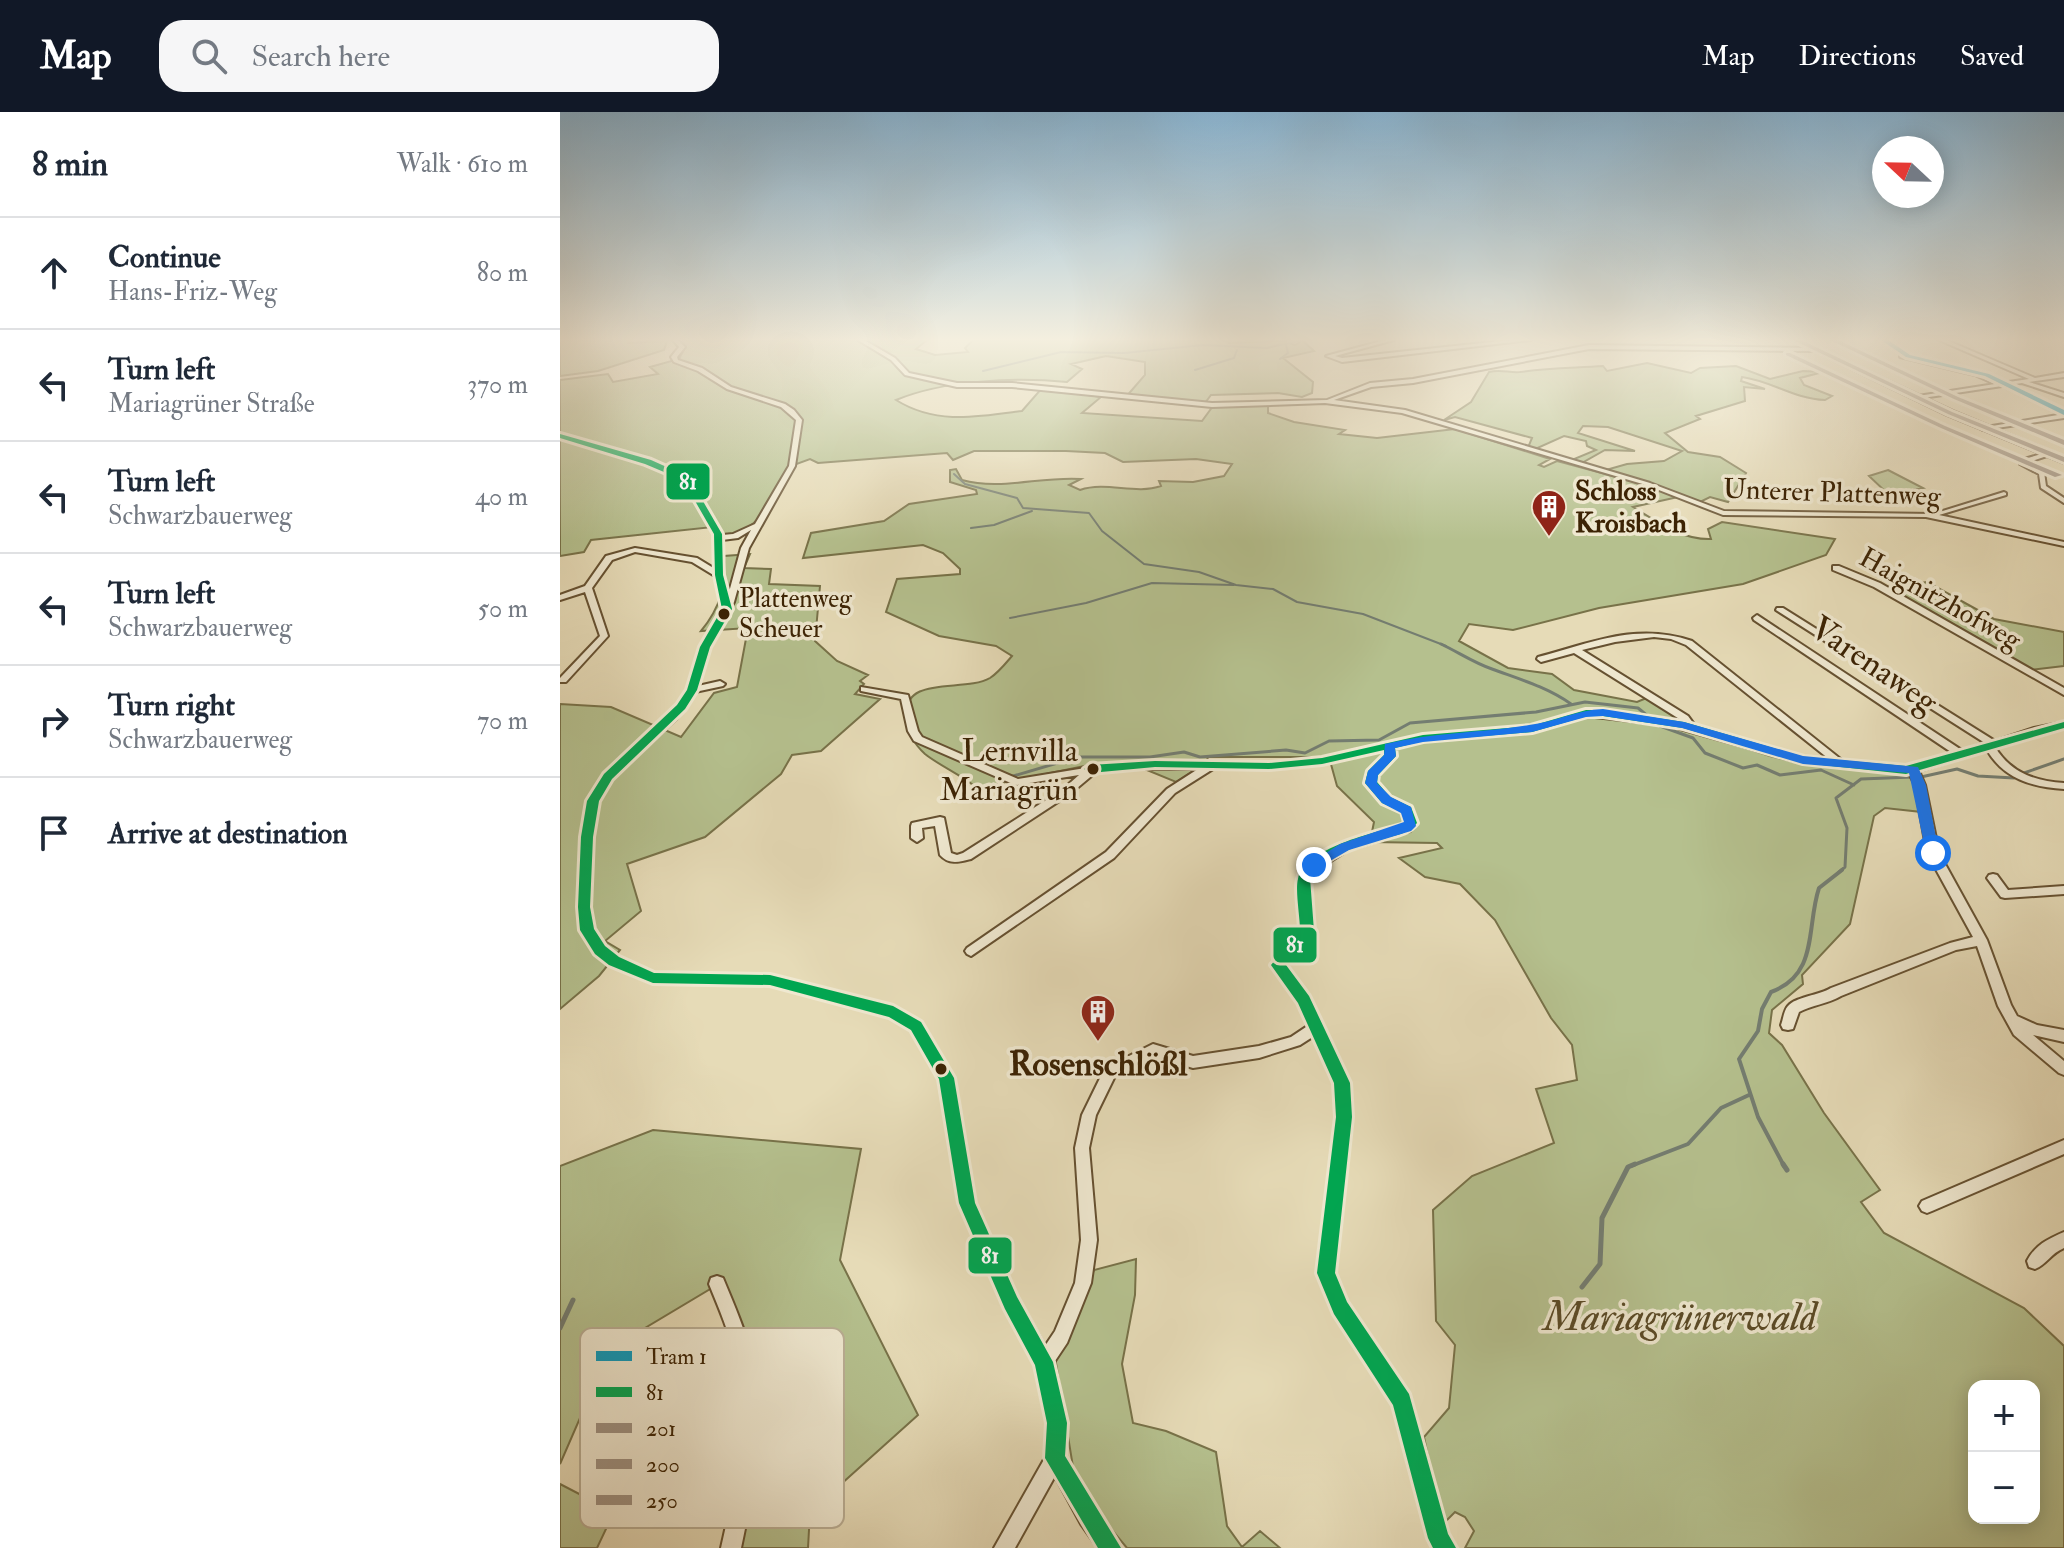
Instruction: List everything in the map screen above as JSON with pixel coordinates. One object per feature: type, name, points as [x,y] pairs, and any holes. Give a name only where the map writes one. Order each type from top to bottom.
[{"type":"main road","points":[[1938,407],[2064,460]]},
{"type":"street","points":[[781,407],[795,414],[799,420],[792,466],[745,548],[727,609],[705,647],[692,690],[673,717],[608,777],[593,801],[587,837],[584,907],[587,930],[607,955],[637,974],[653,978],[770,980],[893,1012],[916,1026],[946,1078],[967,1203],[1011,1303],[1044,1362],[1057,1423],[1055,1458],[1004,1548]]},
{"type":"street","name":"Unterer Plattenweg","points":[[1368,407],[1417,414],[1514,447],[1648,484],[1723,513],[1932,515],[2064,544]]},
{"type":"street","points":[[1983,428],[2062,415]]},
{"type":"street","points":[[560,436],[648,462],[686,479],[709,515],[718,538],[719,575],[727,609]]},
{"type":"street","points":[[2048,454],[2023,464],[2042,473],[2043,487],[2064,501]]},
{"type":"street","points":[[1932,515],[2004,494]]},
{"type":"street","points":[[718,538],[740,534],[761,521]]},
{"type":"street","points":[[560,598],[588,588],[609,558],[635,550],[694,560],[719,575]]},
{"type":"street","name":"Haignitzhofweg","points":[[1836,568],[1877,585],[2064,692]]},
{"type":"street","points":[[563,680],[604,636],[588,588]]},
{"type":"street","points":[[1780,610],[1991,745],[2018,777],[2035,785],[2064,786]]},
{"type":"street","name":"Varenaweg","points":[[1757,618],[1962,755]]},
{"type":"street","points":[[1541,659],[1649,634],[1673,636],[1689,643],[1840,763]]},
{"type":"street","points":[[1577,651],[1685,718],[1692,727]]},
{"type":"street","points":[[692,690],[720,684]]},
{"type":"street","points":[[864,689],[905,697],[913,731],[918,739],[977,762],[1009,781],[1093,769],[1269,766],[1322,761],[1423,738],[1532,729],[1586,713],[1645,717],[1692,727],[1784,756],[1916,774],[1991,745],[2064,725]]},
{"type":"street","points":[[1389,746],[1390,756],[1372,774],[1371,783],[1386,800],[1407,810],[1411,823],[1314,865],[1304,878],[1307,931],[1302,941],[1278,965],[1304,1000],[1342,1083],[1344,1117],[1326,1273],[1340,1308],[1402,1401],[1439,1538],[1445,1548]]},
{"type":"street","points":[[971,951],[1110,855],[1171,791],[1213,765]]},
{"type":"street","points":[[917,838],[916,826],[940,821],[946,855],[956,859],[967,856],[1066,792],[1093,769]]},
{"type":"street","points":[[1916,774],[1933,853],[1981,940],[2013,1020],[2019,1031],[2064,1069]]},
{"type":"street","points":[[1993,878],[2005,894],[2064,890]]},
{"type":"street","points":[[1788,1025],[1793,1009],[1801,1004],[1823,1003],[1836,992],[1954,946],[1981,940]]},
{"type":"street","points":[[2013,1020],[2035,1030],[2064,1036]]},
{"type":"street","points":[[1044,1362],[1061,1337],[1083,1283],[1089,1240],[1082,1148],[1089,1115],[1110,1072],[1153,1050],[1193,1062],[1259,1052],[1295,1041],[1316,1027]]},
{"type":"street","points":[[1927,1206],[2064,1147]]},
{"type":"street","points":[[2035,1261],[2048,1247],[2064,1240]]},
{"type":"street","points":[[717,1284],[734,1328]]},
{"type":"street","points":[[1055,1458],[1088,1517],[1110,1548]]},
{"type":"street","points":[[731,1548],[736,1528]]},
{"type":"green space","name":"Mariagrünerwald","points":[[560,407],[909,407],[926,413],[957,417],[1022,411],[1025,407],[1089,407],[1082,413],[1202,421],[1212,407],[1268,407],[1268,413],[1294,422],[1345,430],[1339,434],[1377,438],[1455,429],[1550,459],[1539,465],[1544,467],[1557,461],[1661,489],[1527,450],[1532,438],[1455,417],[1444,420],[1463,407],[1725,407],[1696,416],[1700,419],[1665,433],[1688,452],[1720,457],[1746,473],[1728,502],[1710,497],[1696,504],[1678,497],[1633,507],[1670,529],[1700,539],[1711,539],[1708,529],[1722,522],[1835,539],[1826,555],[1743,584],[1599,608],[1513,630],[1469,624],[1459,641],[1508,668],[1552,674],[1574,690],[1637,702],[1649,697],[1693,731],[1770,756],[1803,764],[1911,773],[1922,812],[1885,808],[1874,816],[1850,924],[1802,975],[1803,984],[1772,1010],[1769,1033],[1782,1045],[1824,1113],[1880,1190],[1861,1202],[1884,1233],[2024,1308],[2064,1346],[2064,1548],[1465,1548],[1474,1531],[1465,1517],[1455,1512],[1442,1525],[1424,1437],[1449,1408],[1455,1345],[1436,1321],[1433,1210],[1472,1176],[1554,1143],[1536,1089],[1577,1080],[1572,1045],[1551,1018],[1495,920],[1460,884],[1425,877],[1399,858],[1442,848],[1437,843],[1370,842],[1374,822],[1337,786],[1329,757],[1208,757],[1206,763],[1176,782],[1147,770],[1122,769],[1099,763],[977,788],[925,754],[918,746],[907,722],[908,704],[914,695],[924,690],[990,678],[1012,656],[996,646],[939,636],[886,612],[897,579],[960,574],[960,569],[943,553],[923,545],[803,558],[811,533],[884,521],[909,504],[977,494],[976,490],[950,482],[950,470],[956,469],[962,480],[977,483],[1081,479],[1069,485],[1080,490],[1100,487],[1141,489],[1161,486],[1159,481],[1193,482],[1224,476],[1232,464],[1196,459],[1123,462],[1105,453],[1066,451],[974,451],[953,460],[947,453],[818,463],[810,459],[788,467],[771,501],[757,520],[748,528],[724,536],[686,474],[560,435]],"holes":[[[1583,426],[1608,427],[1682,451],[1664,461],[1627,464],[1606,470],[1582,463],[1605,450],[1635,451],[1578,433]],[[1564,436],[1586,441],[1587,446],[1596,450],[1572,460],[1535,449]]]},
{"type":"green space","points":[[560,437],[670,472],[686,482],[713,527],[591,540],[584,552],[560,556]]},
{"type":"green space","points":[[1888,470],[1923,488],[1888,494],[1869,476]]},
{"type":"green space","points":[[750,554],[744,568],[771,569],[769,584],[820,586],[815,641],[837,661],[868,675],[860,681],[864,684],[855,694],[880,699],[821,751],[792,755],[781,774],[705,837],[627,864],[641,911],[605,941],[620,950],[599,976],[560,1009],[560,704],[611,707],[681,737],[714,693],[737,687],[748,628],[701,631],[721,596],[724,556]]},
{"type":"green space","points":[[1927,582],[1994,619],[2064,632],[2064,666],[2030,670],[1910,602],[1892,587]]},
{"type":"green space","points":[[653,1130],[861,1149],[840,1260],[918,1415],[844,1481],[844,1328],[731,1328],[717,1285],[645,1328],[580,1328],[580,1418],[560,1464],[560,1166]]},
{"type":"green space","points":[[1136,1259],[1135,1295],[1122,1364],[1133,1423],[1166,1431],[1216,1452],[1227,1526],[1242,1547],[1260,1531],[1280,1548],[1127,1548],[1102,1518],[1073,1467],[1055,1357],[1094,1270]]},
{"type":"green space","points":[[560,1484],[580,1494],[580,1528],[606,1528],[597,1548],[560,1548]]},
{"type":"green space","points":[[738,1528],[809,1528],[808,1548],[737,1548]]},
{"type":"waterway","points":[[954,474],[965,484],[1017,498],[1023,508],[1089,513],[1102,531],[1144,564],[1199,572],[1236,585],[1273,589],[1297,602],[1363,614],[1442,644]]},
{"type":"waterway","points":[[971,528],[994,525],[1032,511]]},
{"type":"waterway","points":[[1010,618],[1086,603],[1152,583],[1234,585]]},
{"type":"waterway","points":[[1442,644],[1446,646]]},
{"type":"waterway","points":[[1442,644],[1485,667],[1543,688],[1571,704]]},
{"type":"waterway","points":[[1010,777],[1078,757],[1150,757],[1184,752],[1200,757],[1286,750],[1305,753],[1329,741],[1379,740],[1410,723],[1536,712],[1585,702],[1638,708],[1660,726],[1693,738],[1705,753],[1743,768],[1757,765],[1780,775],[1821,770],[1853,785]]},
{"type":"waterway","points":[[2021,774],[2064,759]]},
{"type":"waterway","points":[[1921,777],[1957,769],[1978,776],[2014,778]]},
{"type":"waterway","points":[[1853,785],[1861,779],[1913,777]]},
{"type":"waterway","points":[[1839,872],[1845,867],[1847,828],[1836,798],[1853,785]]},
{"type":"waterway","points":[[1784,1166],[1758,1117],[1739,1059],[1758,1031],[1762,1009],[1771,992],[1786,984],[1804,962],[1819,888],[1842,870]]},
{"type":"waterway","points":[[1631,1166],[1688,1144],[1721,1108],[1749,1095]]},
{"type":"waterway","points":[[1582,1287],[1600,1264],[1602,1218],[1628,1167],[1635,1164]]},
{"type":"waterway","points":[[1783,1164],[1787,1170]]},
{"type":"waterway","points":[[560,1328],[573,1300]]},
{"type":"tram line","name":"1","points":[[2052,407],[2064,413]]},
{"type":"transit line","name":"200","points":[[1901,407],[2058,475]]},
{"type":"transit line","name":"201","points":[[1937,407],[2064,460]]},
{"type":"transit line","name":"250","points":[[1978,407],[2064,443]]},
{"type":"transit line","name":"81","points":[[560,436],[648,462],[686,479],[718,534],[719,575],[727,609]]},
{"type":"transit line","name":"81","points":[[727,609],[705,647],[692,690],[681,707],[608,777],[593,801],[587,837],[584,907],[587,930],[600,950],[614,961],[653,978],[770,980],[893,1012],[916,1026],[946,1078],[967,1203],[1011,1303],[1044,1362],[1057,1423],[1055,1458],[1110,1548]]},
{"type":"transit line","name":"81","points":[[1090,769],[1155,764],[1269,766],[1322,761],[1423,738],[1532,729],[1586,713],[1603,713],[1684,725],[1803,760],[1906,770],[2064,725]]},
{"type":"transit line","name":"81","points":[[1389,746],[1390,756],[1372,774],[1371,783],[1386,800],[1407,810],[1411,823],[1406,828],[1334,852],[1311,868],[1304,878],[1307,931],[1278,965],[1304,1000],[1342,1083],[1344,1117],[1326,1273],[1340,1308],[1402,1401],[1439,1538],[1445,1548]]},
{"type":"place","name":"Schloss Kroisbach","points":[[1549,538]]},
{"type":"place","name":"Plattenweg Scheuer","points":[[724,614]]},
{"type":"place","name":"Lernvilla Mariagrün","points":[[1093,769]]},
{"type":"place","name":"Rosenschlößl","points":[[1098,1043]]},
{"type":"route","points":[[1314,865],[1344,847],[1406,828],[1411,823],[1407,810],[1386,800],[1371,783],[1372,774],[1390,756],[1389,746],[1423,738],[1532,729],[1586,713],[1645,717],[1684,725],[1803,760],[1913,769],[1920,785],[1933,853]]}]
